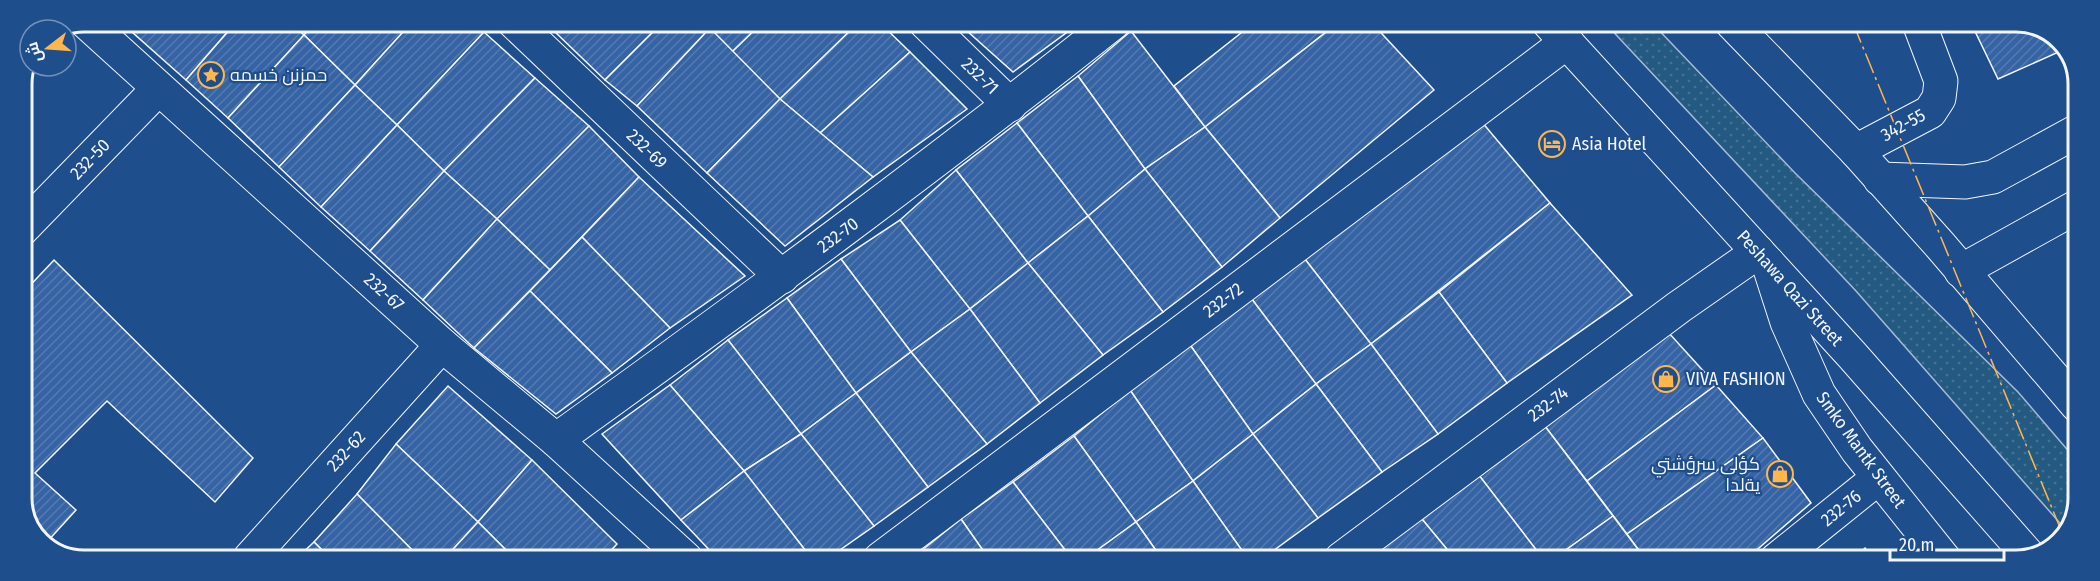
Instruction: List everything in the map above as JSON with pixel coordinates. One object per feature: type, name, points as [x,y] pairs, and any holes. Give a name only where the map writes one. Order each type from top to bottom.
[{"type":"main road","name":"232-67","points":[[97,32],[442,345],[556,440],[669,549]]},
{"type":"main road","name":"232-69","points":[[525,32],[782,277]]},
{"type":"main road","name":"232-71","points":[[935,32],[1010,105]]},
{"type":"main road","name":"232-70","points":[[556,440],[782,277],[1010,105],[1101,32]]},
{"type":"main road","name":"Peshawa Qazi Street","points":[[1558,32],[1928,440],[2023,549]]},
{"type":"main road","name":"232-72","points":[[893,549],[1558,32]]},
{"type":"main road","points":[[1741,32],[1856,151],[2068,394]]},
{"type":"main road","name":"342-55","points":[[1856,151],[1930,112],[1939,98],[1941,81],[1922,32]]},
{"type":"main road","name":"232-50","points":[[32,219],[158,89]]},
{"type":"main road","points":[[1880,179],[1965,182],[1993,177],[2068,136]]},
{"type":"main road","points":[[1961,271],[2068,212]]},
{"type":"main road","name":"Smko Mantk Street","points":[[1763,257],[1787,322],[1819,394],[1836,422],[1935,549]]},
{"type":"main road","name":"232-74","points":[[1354,549],[1679,307],[1763,257]]},
{"type":"main road","name":"232-62","points":[[258,549],[442,345]]},
{"type":"main road","name":"232-76","points":[[1790,549],[1878,478]]},
{"type":"shaded area","points":[[1613,32],[1661,32],[1795,173],[2018,392],[2068,450],[2067,511],[2061,524],[1856,291]]},
{"type":"building","points":[[132,32],[227,32],[186,80]]},
{"type":"building","points":[[227,32],[301,32],[304,35],[228,118],[186,80]]},
{"type":"building","points":[[307,32],[403,32],[355,85],[304,35]]},
{"type":"building","points":[[403,32],[484,32],[397,125],[355,85]]},
{"type":"building","points":[[484,32],[535,78],[444,171],[397,125]]},
{"type":"building","points":[[555,32],[653,32],[605,80]]},
{"type":"building","points":[[653,32],[706,32],[637,106],[605,80]]},
{"type":"building","points":[[706,32],[714,32],[780,99],[707,173],[637,106]]},
{"type":"building","points":[[713,32],[753,32],[732,52]]},
{"type":"building","points":[[753,32],[849,32],[780,99],[732,52]]},
{"type":"building","points":[[849,32],[889,32],[910,52],[820,133],[780,99]]},
{"type":"building","points":[[968,32],[1067,32],[1013,72]]},
{"type":"building","points":[[1132,32],[1205,127],[1145,169],[1078,76]]},
{"type":"building","points":[[1242,32],[1326,32],[1205,127],[1174,86]]},
{"type":"building","points":[[1326,32],[1380,32],[1434,90],[1280,218],[1205,127]]},
{"type":"building","points":[[1975,32],[2030,33],[2051,44],[2058,52],[1998,79]]},
{"type":"building","points":[[304,35],[355,85],[279,167],[228,118]]},
{"type":"building","points":[[910,52],[967,109],[873,177],[820,133]]},
{"type":"building","points":[[1078,76],[1145,169],[1088,216],[1017,123]]},
{"type":"building","points":[[535,78],[589,126],[497,219],[444,171]]},
{"type":"building","points":[[355,85],[397,125],[321,207],[279,167]]},
{"type":"building","points":[[780,99],[873,177],[785,246],[707,173]]},
{"type":"building","points":[[1481,121],[1550,203],[1371,344],[1301,254]]},
{"type":"building","points":[[1017,123],[1088,216],[1028,263],[956,170]]},
{"type":"building","points":[[397,125],[444,171],[370,251],[321,207]]},
{"type":"building","points":[[589,126],[639,177],[550,270],[497,219]]},
{"type":"building","points":[[1205,127],[1280,218],[1222,267],[1145,169]]},
{"type":"building","points":[[1145,169],[1222,267],[1163,312],[1088,216]]},
{"type":"building","points":[[956,170],[1028,263],[970,309],[900,220]]},
{"type":"building","points":[[444,171],[497,219],[423,300],[370,251]]},
{"type":"building","points":[[639,177],[745,276],[670,328],[582,237]]},
{"type":"building","points":[[1550,203],[1632,295],[1507,383],[1439,292]]},
{"type":"building","points":[[1088,216],[1163,312],[1103,355],[1028,263]]},
{"type":"building","points":[[497,219],[550,270],[474,348],[423,300]]},
{"type":"building","points":[[900,220],[970,309],[911,352],[841,259]]},
{"type":"building","points":[[582,237],[670,328],[612,373],[530,291]]},
{"type":"building","points":[[1301,254],[1371,344],[1316,384],[1248,294]]},
{"type":"building","points":[[841,259],[911,352],[856,393],[787,298]]},
{"type":"building","points":[[54,260],[253,458],[215,502],[107,401],[35,473],[76,510],[51,537],[42,529],[32,508],[32,283]]},
{"type":"building","points":[[1028,263],[1103,355],[1040,403],[970,309]]},
{"type":"building","points":[[530,291],[612,373],[556,414],[474,348]]},
{"type":"building","points":[[1439,292],[1507,383],[1438,434],[1371,344]]},
{"type":"building","points":[[1248,294],[1316,384],[1253,434],[1188,342]]},
{"type":"building","points":[[787,298],[856,393],[801,434],[728,340]]},
{"type":"building","points":[[970,309],[1040,403],[987,444],[911,352]]},
{"type":"building","points":[[1668,332],[1716,385],[1587,481],[1541,421]]},
{"type":"building","points":[[728,340],[801,434],[744,471],[670,385]]},
{"type":"building","points":[[1188,342],[1253,434],[1193,481],[1130,390]]},
{"type":"building","points":[[1371,344],[1438,434],[1382,472],[1316,384]]},
{"type":"building","points":[[911,352],[987,444],[928,487],[856,393]]},
{"type":"building","points":[[1316,384],[1382,472],[1318,518],[1253,434]]},
{"type":"building","points":[[670,385],[744,471],[681,520],[602,434]]},
{"type":"building","points":[[1716,385],[1763,438],[1627,534],[1587,481]]},
{"type":"building","points":[[448,386],[532,460],[478,522],[396,444]]},
{"type":"building","points":[[1130,390],[1193,481],[1136,522],[1074,436]]},
{"type":"building","points":[[856,393],[928,487],[874,526],[801,434]]},
{"type":"building","points":[[1541,421],[1613,516],[1567,549],[1536,549],[1475,470]]},
{"type":"building","points":[[801,434],[874,526],[841,549],[804,549],[744,471]]},
{"type":"building","points":[[1253,434],[1318,518],[1276,549],[1241,549],[1193,481]]},
{"type":"building","points":[[1074,436],[1136,522],[1099,549],[1064,549],[1013,482]]},
{"type":"building","points":[[1763,438],[1811,503],[1758,549],[1638,549],[1627,534]]},
{"type":"building","points":[[396,444],[478,522],[453,549],[411,549],[357,494]]},
{"type":"building","points":[[532,460],[617,544],[612,549],[505,549],[478,522]]},
{"type":"building","points":[[1475,470],[1536,549],[1447,549],[1417,513]]},
{"type":"building","points":[[744,471],[804,549],[709,549],[681,520]]},
{"type":"building","points":[[1193,481],[1241,549],[1155,549],[1136,522]]},
{"type":"building","points":[[1013,482],[1064,549],[982,549],[961,519]]},
{"type":"building","points":[[357,494],[411,549],[321,549],[314,542]]},
{"type":"building","points":[[1417,513],[1447,549],[1368,549]]},
{"type":"building","points":[[1613,516],[1638,549],[1567,549]]},
{"type":"building","points":[[961,519],[982,549],[924,549]]},
{"type":"building","points":[[478,522],[505,549],[453,549]]},
{"type":"building","points":[[1136,522],[1155,549],[1099,549]]},
{"type":"building","points":[[314,542],[321,549],[307,549]]},
{"type":"power","points":[[1857,32],[2060,527]]},
{"type":"place","name":"حمزنن خسمه","points":[[211,75]]},
{"type":"place","name":"Asia Hotel","points":[[1552,144]]},
{"type":"place","name":"VIVA FASHION","points":[[1666,379]]},
{"type":"place","name":"كؤلي سرؤشتي يةلدا","points":[[1780,474]]}]
